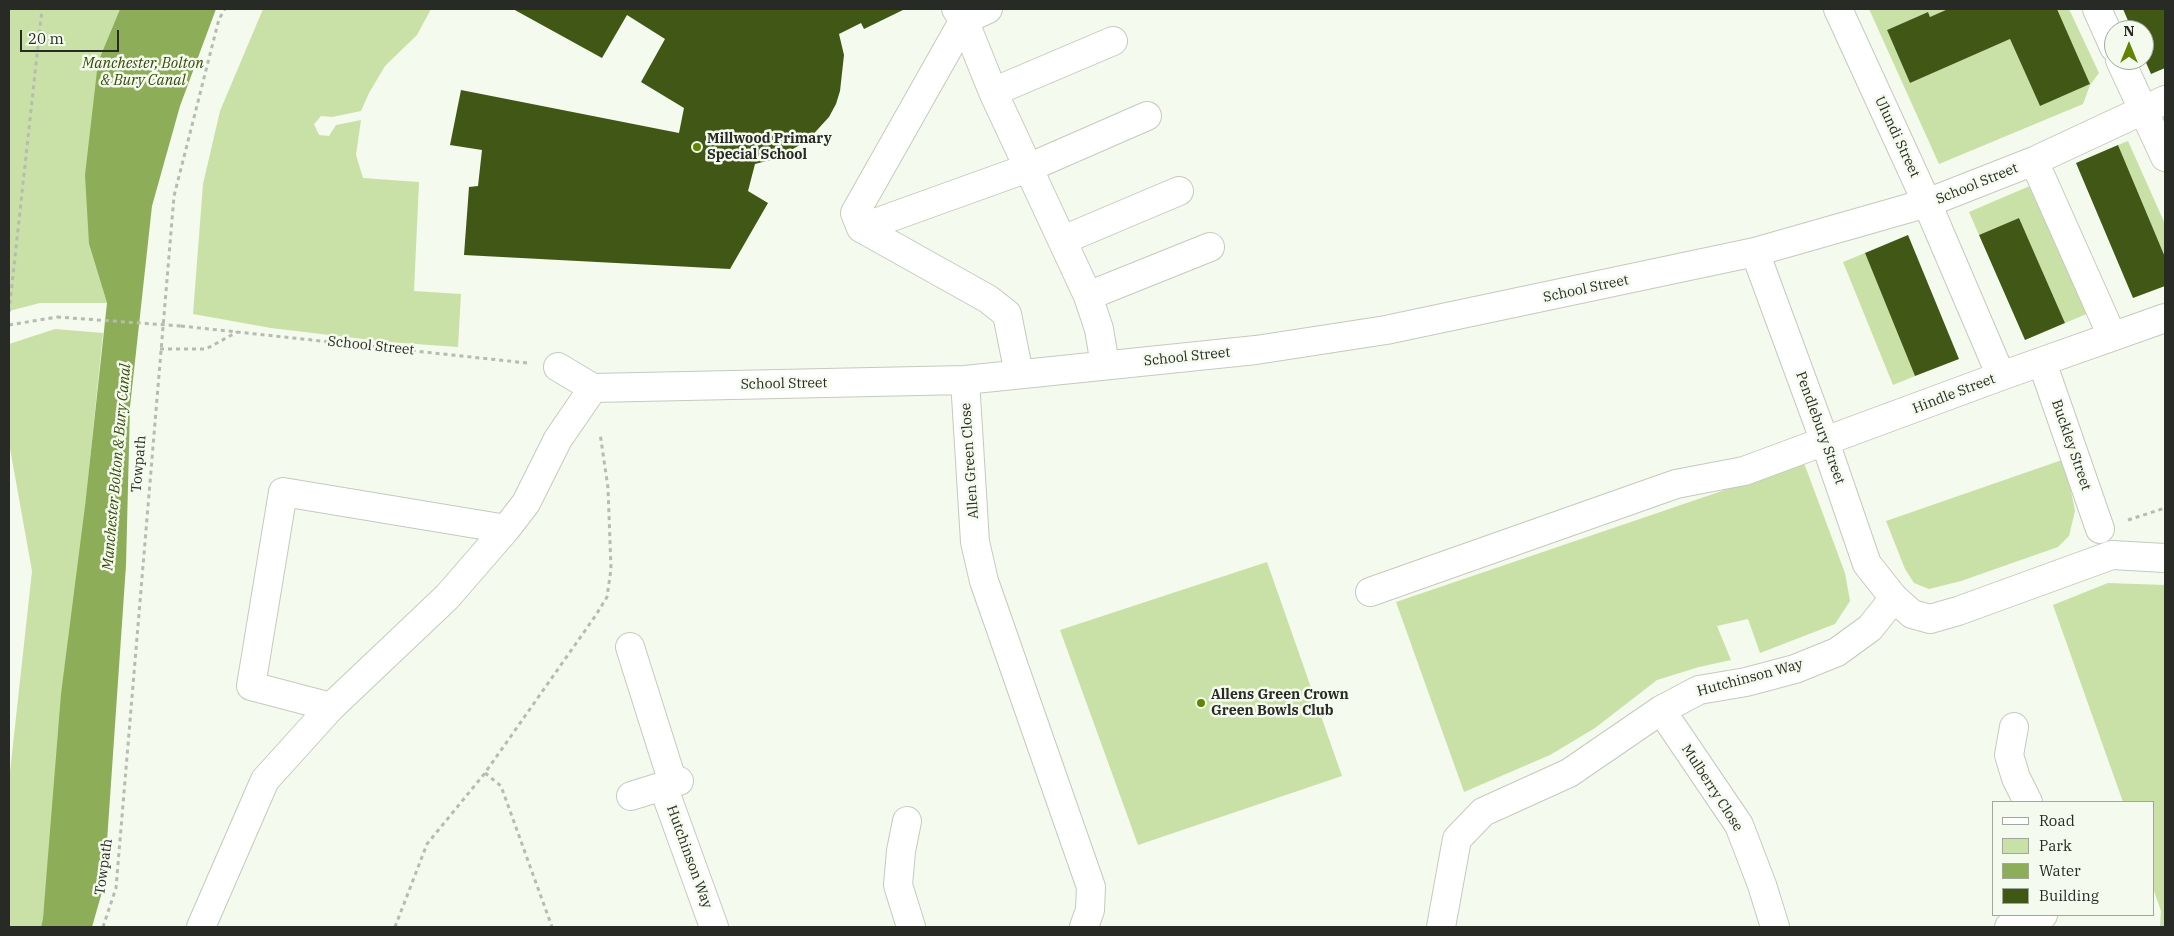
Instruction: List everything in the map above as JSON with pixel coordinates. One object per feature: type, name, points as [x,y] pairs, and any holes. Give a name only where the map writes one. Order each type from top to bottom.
[{"type":"street","name":"Ulundi Street","points":[[1838,9],[1927,204],[2001,376]]},
{"type":"street","points":[[2097,9],[2104,24]]},
{"type":"street","points":[[969,12],[993,92],[1088,296],[1099,329],[1105,366]]},
{"type":"street","points":[[969,12],[855,213],[861,228],[988,299],[1007,314],[1019,374]]},
{"type":"street","points":[[993,92],[1113,41]]},
{"type":"street","points":[[2128,70],[2154,105],[2165,157]]},
{"type":"street","name":"School Street","points":[[593,388],[965,380],[1256,350],[1386,330],[1755,252],[1927,204],[2034,161],[2154,105]]},
{"type":"street","points":[[861,228],[1028,168],[1147,116]]},
{"type":"street","points":[[2034,161],[2112,336]]},
{"type":"street","points":[[1063,240],[1179,191]]},
{"type":"street","points":[[1088,296],[1210,247]]},
{"type":"street","name":"Pendlebury Street","points":[[1755,252],[1825,442],[1867,564],[1894,598]]},
{"type":"street","name":"Hindle Street","points":[[1370,592],[1676,484],[1744,471],[2001,376],[2165,318]]},
{"type":"street","name":"Buckley Street","points":[[2042,362],[2100,528]]},
{"type":"street","points":[[201,927],[265,780],[331,707],[447,597],[526,503],[558,439],[593,388],[558,366]]},
{"type":"street","name":"Allen Green Close","points":[[965,380],[975,542],[984,581],[1091,887],[1090,910],[1084,927]]},
{"type":"street","points":[[331,707],[251,686],[283,492],[506,528]]},
{"type":"street","points":[[1894,598],[1912,614],[1930,619],[1958,612],[2112,555],[2165,558]]},
{"type":"street","name":"Hutchinson Way","points":[[1440,927],[1457,839],[1483,812],[1569,774],[1661,710],[1698,690],[1746,682],[1778,673],[1836,652],[1870,628],[1894,598]]},
{"type":"street","name":"Hutchinson Way","points":[[630,647],[675,782],[714,927]]},
{"type":"street","name":"Mulberry Close","points":[[1661,710],[1739,824],[1775,927]]},
{"type":"street","points":[[2014,727],[2010,755],[2016,778],[2028,801]]},
{"type":"street","points":[[631,796],[675,782]]},
{"type":"street","points":[[907,821],[901,851],[898,886],[911,927]]},
{"type":"street","points":[[2009,927],[2041,916]]},
{"type":"path","points":[[9,312],[42,9]]},
{"type":"path","name":"Towpath","points":[[103,927],[116,888],[174,196],[219,19],[226,9]]},
{"type":"path","name":"School Street","points":[[9,325],[57,317],[181,326],[558,366]]},
{"type":"path","points":[[160,349],[206,349],[238,332]]},
{"type":"path","points":[[394,927],[427,844],[485,774],[607,597],[611,569],[608,488],[593,388]]},
{"type":"path","points":[[2100,528],[2165,508]]},
{"type":"path","points":[[485,774],[501,786],[552,927]]},
{"type":"green space","points":[[9,9],[120,9],[98,62],[89,244],[107,303],[40,303],[9,311]]},
{"type":"green space","points":[[263,9],[431,9],[417,35],[385,66],[361,111],[332,117],[321,116],[314,124],[319,135],[329,136],[336,125],[361,120],[356,155],[363,178],[419,182],[414,291],[461,294],[458,347],[388,342],[271,328],[193,314],[203,184],[220,111]]},
{"type":"green space","points":[[1869,9],[1948,9],[1930,17],[1928,12],[1887,30],[1910,83],[2010,39],[2040,106],[2090,84],[2057,9],[2069,9],[2099,73],[2090,85],[2083,104],[1939,164]]},
{"type":"green space","points":[[2128,141],[2165,224],[2165,257],[2118,145]]},
{"type":"green space","points":[[2032,185],[2089,313],[2065,323],[2019,218],[1979,235],[1969,212]]},
{"type":"green space","points":[[1865,253],[1915,376],[1893,385],[1843,262]]},
{"type":"green space","points":[[55,329],[103,333],[43,918],[41,927],[9,927],[9,781],[32,571],[9,443],[9,344]]},
{"type":"green space","points":[[2062,460],[2069,481],[2075,511],[2069,536],[2058,547],[1961,581],[1929,589],[1914,583],[1905,569],[1886,521]]},
{"type":"green space","points":[[1804,463],[1845,573],[1850,601],[1835,624],[1760,653],[1748,619],[1717,626],[1731,660],[1699,667],[1657,680],[1595,728],[1550,755],[1464,792],[1396,602]]},
{"type":"green space","name":"Allens Green Crown Green Bowls Club","points":[[1267,562],[1342,776],[1138,845],[1060,630]]},
{"type":"green space","points":[[2108,583],[2165,585],[2165,927],[2160,927],[2161,911],[2154,891],[2154,801],[2123,801],[2053,605]]},
{"type":"water","name":"Manchester, Bolton & Bury Canal","points":[[120,9],[216,9],[180,106],[152,206],[130,407],[126,565],[104,885],[92,927],[41,927],[61,694],[85,506],[107,303],[89,244],[85,175],[98,62]]},
{"type":"building","points":[[513,9],[905,9],[864,29],[861,23],[839,34],[844,55],[840,91],[836,104],[829,117],[808,140],[778,158],[755,164],[748,191],[768,203],[730,269],[464,255],[469,187],[478,186],[482,150],[450,145],[461,90],[679,133],[684,108],[641,82],[665,39],[627,15],[602,58]]},
{"type":"building","points":[[1948,9],[2057,9],[2090,84],[2040,106],[2010,39],[1910,83],[1887,30],[1928,12],[1930,17]]},
{"type":"building","points":[[2123,9],[2165,9],[2165,68],[2151,74],[2149,70],[2154,70],[2154,20],[2128,20]]},
{"type":"building","points":[[2118,145],[2165,257],[2165,286],[2133,298],[2076,163]]},
{"type":"building","points":[[2019,218],[2065,323],[2025,340],[1979,235]]},
{"type":"building","points":[[1908,235],[1959,359],[1915,376],[1865,253]]},
{"type":"place","name":"Millwood Primary Special School","points":[[697,147]]},
{"type":"place","name":"Allens Green Crown Green Bowls Club","points":[[1201,703]]},
{"type":"water label","name":"Manchester Bolton & Bury Canal","points":[[117,467]]}]
